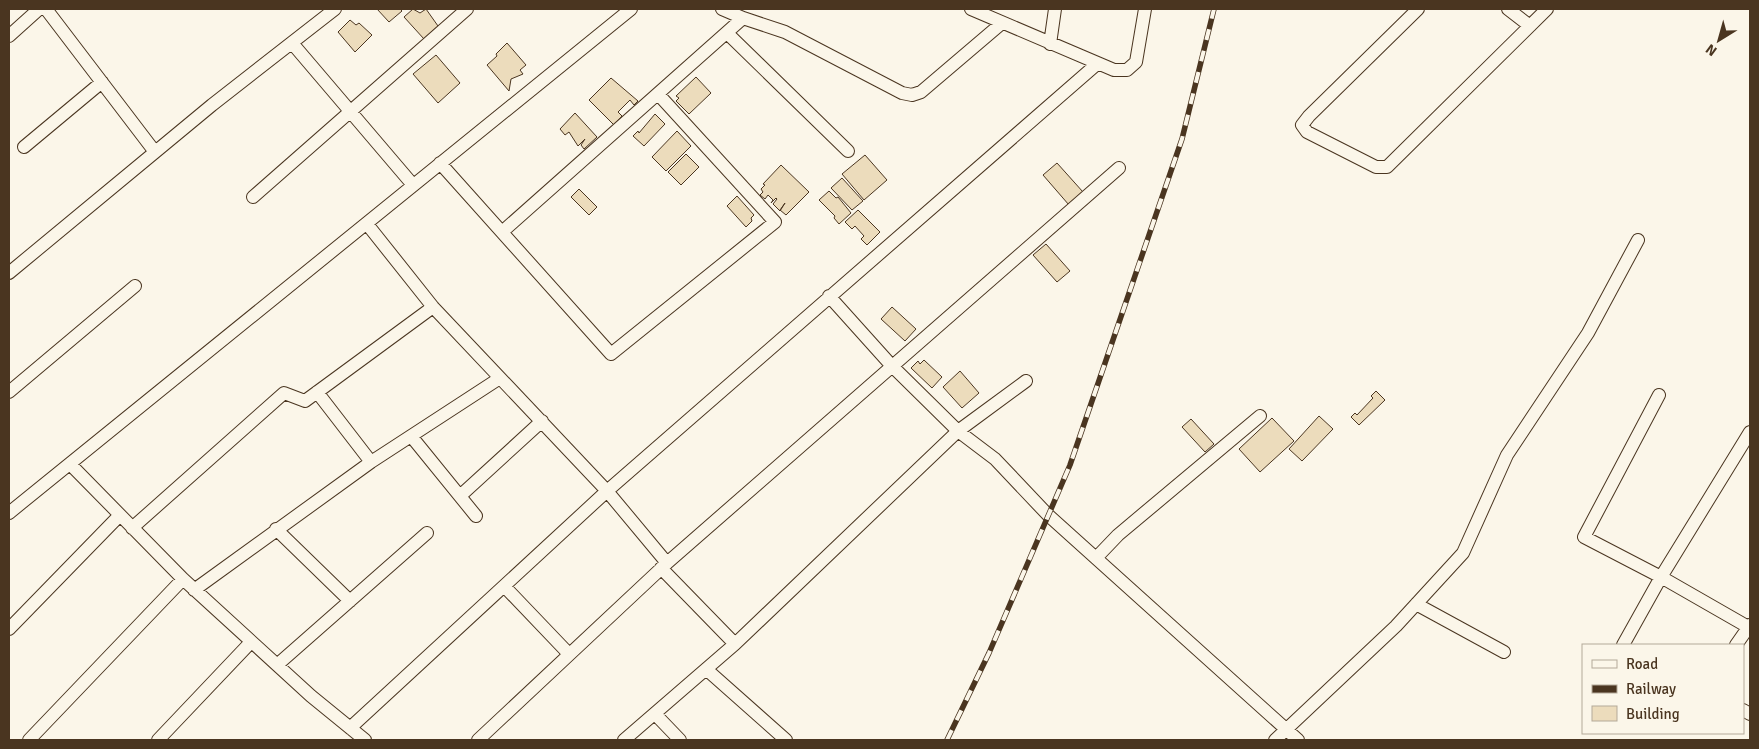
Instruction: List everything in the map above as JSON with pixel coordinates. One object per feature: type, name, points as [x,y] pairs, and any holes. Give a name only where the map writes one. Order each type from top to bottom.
[{"type":"street","points":[[9,36],[39,9]]},
{"type":"street","points":[[46,9],[155,152]]},
{"type":"street","points":[[9,273],[155,152],[335,9]]},
{"type":"street","points":[[253,197],[468,9]]},
{"type":"street","points":[[9,513],[179,373],[367,224],[631,9]]},
{"type":"street","points":[[722,9],[785,32],[902,92],[912,95],[921,92],[996,17]]},
{"type":"street","points":[[971,9],[996,17],[1050,44],[1097,64],[1121,71],[1132,67],[1138,56],[1145,9]]},
{"type":"street","points":[[1050,44],[1055,9]]},
{"type":"street","points":[[1418,9],[1308,116],[1302,125],[1307,132],[1376,166],[1386,167],[1547,9]]},
{"type":"street","points":[[1508,9],[1530,26]]},
{"type":"street","points":[[502,232],[743,18]]},
{"type":"street","points":[[726,33],[848,151]]},
{"type":"street","points":[[292,43],[414,185]]},
{"type":"street","points":[[350,728],[607,491],[1097,64]]},
{"type":"street","points":[[24,147],[102,82]]},
{"type":"street","points":[[440,163],[612,354],[775,222],[658,94]]},
{"type":"street","points":[[478,740],[664,565],[1119,168]]},
{"type":"street","points":[[367,224],[433,307],[607,491],[664,565],[735,644]]},
{"type":"street","points":[[1275,740],[1416,604],[1468,546],[1506,455],[1588,333],[1638,240]]},
{"type":"street","points":[[9,392],[135,286]]},
{"type":"street","points":[[829,296],[891,365],[958,431],[995,459],[1048,515],[1298,740]]},
{"type":"street","points":[[132,528],[284,393],[305,401],[433,307]]},
{"type":"street","points":[[194,590],[276,529],[372,462],[500,378]]},
{"type":"street","points":[[624,740],[735,644],[958,431],[1026,381]]},
{"type":"street","points":[[317,392],[372,462]]},
{"type":"street","points":[[1659,395],[1584,537],[1750,626],[1737,644]]},
{"type":"street","points":[[1096,558],[1118,535],[1260,416]]},
{"type":"street","points":[[460,496],[542,421]]},
{"type":"street","points":[[1624,644],[1661,577],[1750,432]]},
{"type":"street","points":[[411,436],[476,516]]},
{"type":"street","points":[[70,464],[194,590],[277,665],[365,740]]},
{"type":"street","points":[[9,629],[120,515]]},
{"type":"street","points":[[276,529],[350,601]]},
{"type":"street","points":[[277,665],[427,533]]},
{"type":"street","points":[[29,740],[183,579]]},
{"type":"street","points":[[504,586],[569,654]]},
{"type":"street","points":[[1416,604],[1504,652]]},
{"type":"street","points":[[158,740],[251,642]]},
{"type":"street","points":[[706,669],[786,740]]},
{"type":"street","points":[[655,714],[680,740]]},
{"type":"building","points":[[377,9],[400,9],[402,11],[389,22]]},
{"type":"building","points":[[413,9],[420,13],[426,9],[438,26],[424,39],[404,17]]},
{"type":"building","points":[[350,20],[356,25],[359,23],[372,35],[355,52],[338,32]]},
{"type":"building","points":[[507,43],[526,65],[520,70],[523,74],[511,79],[509,91],[487,65]]},
{"type":"building","points":[[436,55],[460,83],[438,103],[413,74]]},
{"type":"building","points":[[696,77],[711,93],[689,114],[676,101],[679,98],[676,96]]},
{"type":"building","points":[[611,78],[638,101],[634,105],[630,100],[618,112],[622,116],[614,125],[589,100]]},
{"type":"building","points":[[575,113],[597,137],[584,149],[581,145],[585,139],[578,146],[569,132],[565,135],[560,129]]},
{"type":"building","points":[[655,114],[665,124],[644,146],[633,136],[638,131],[639,133]]},
{"type":"building","points":[[677,131],[691,146],[666,171],[652,157]]},
{"type":"building","points":[[686,154],[699,167],[681,185],[668,172]]},
{"type":"building","points":[[865,155],[887,180],[864,200],[842,174]]},
{"type":"building","points":[[1057,163],[1083,192],[1069,205],[1043,175]]},
{"type":"building","points":[[781,165],[809,192],[786,215],[773,204],[776,198],[771,203],[773,200],[768,195],[765,199],[760,195],[763,192],[761,189],[765,185],[763,184]]},
{"type":"building","points":[[842,178],[863,201],[852,210],[831,188]]},
{"type":"building","points":[[579,189],[597,207],[589,215],[571,197]]},
{"type":"building","points":[[829,191],[836,198],[838,197],[851,213],[839,224],[834,218],[835,216],[819,200]]},
{"type":"building","points":[[737,196],[754,215],[751,218],[752,221],[746,227],[727,206]]},
{"type":"building","points":[[858,210],[880,232],[867,245],[861,239],[864,236],[855,226],[852,229],[845,222]]},
{"type":"building","points":[[1046,244],[1070,271],[1057,282],[1033,255]]},
{"type":"building","points":[[892,307],[916,329],[905,341],[881,319]]},
{"type":"building","points":[[924,360],[942,377],[932,388],[911,368],[918,361],[920,364]]},
{"type":"building","points":[[960,371],[979,393],[962,408],[943,387]]},
{"type":"building","points":[[1376,391],[1385,400],[1359,425],[1351,417],[1355,413],[1357,415],[1373,398],[1371,396]]},
{"type":"building","points":[[1319,416],[1333,429],[1302,461],[1289,449]]},
{"type":"building","points":[[1272,418],[1294,441],[1260,472],[1239,449]]},
{"type":"building","points":[[1191,419],[1214,444],[1205,452],[1182,427]]},
{"type":"railway","points":[[947,740],[989,653],[1070,465],[1182,139],[1214,9]]}]
